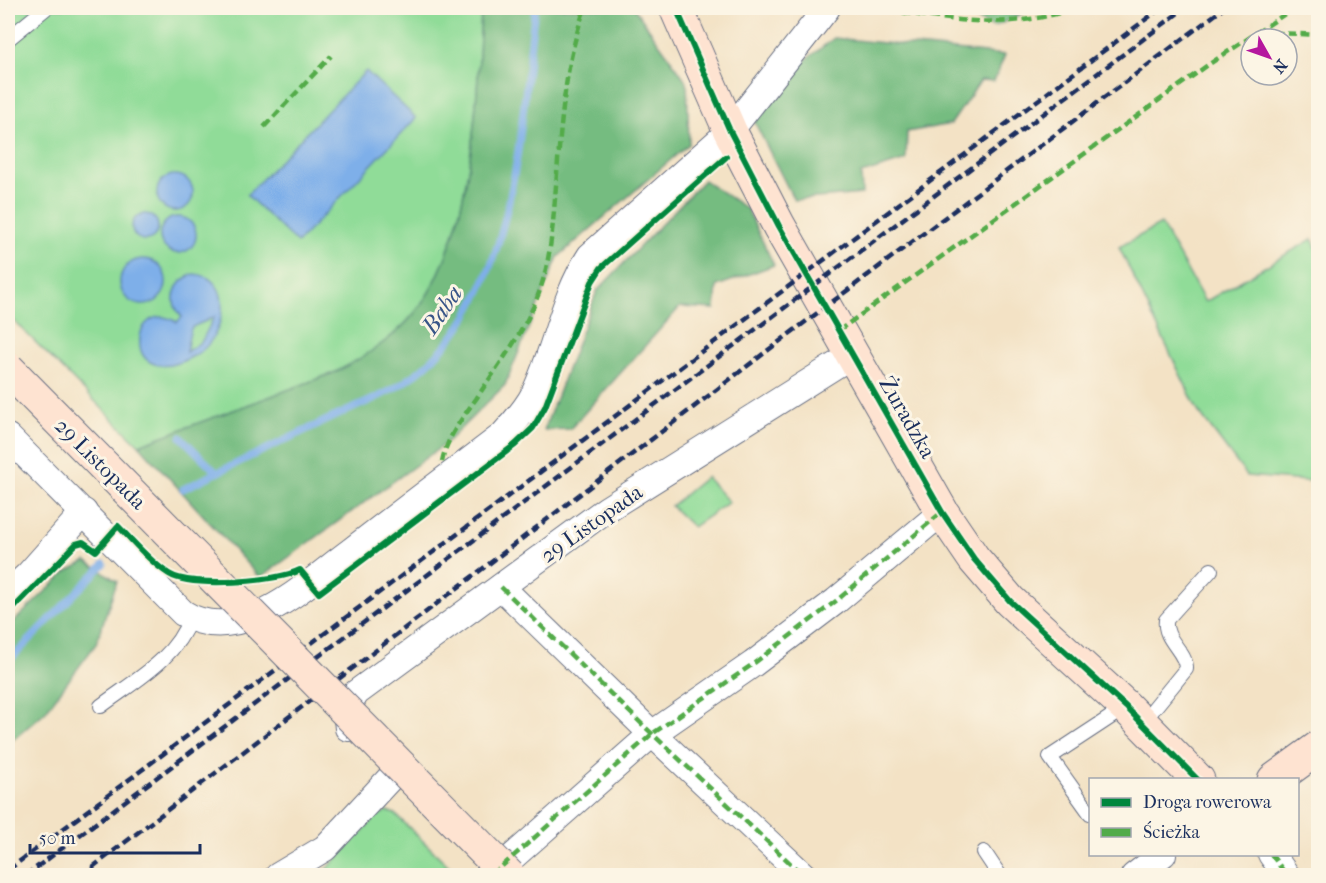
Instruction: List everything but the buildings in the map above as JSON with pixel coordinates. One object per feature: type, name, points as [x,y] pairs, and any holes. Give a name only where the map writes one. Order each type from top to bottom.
[{"type":"street","name":"Żuradzka","points":[[676,8],[730,131],[804,274],[942,512],[992,582],[1134,715],[1196,778]]},
{"type":"street","points":[[8,437],[176,608],[190,618],[204,623],[227,623],[258,615],[310,582],[502,435],[519,417],[534,394],[569,295],[590,256],[730,131],[828,8]]},
{"type":"street","name":"29 Listopada","points":[[492,875],[349,732],[346,711],[356,693],[607,508],[852,355]]},
{"type":"street","name":"29 Listopada","points":[[8,369],[509,876]]},
{"type":"street","points":[[8,594],[84,512]]},
{"type":"street","points":[[492,875],[652,734],[753,664],[836,601],[942,512]]},
{"type":"street","points":[[501,587],[652,734],[804,876]]},
{"type":"street","points":[[1277,778],[1318,748]]},
{"type":"street","points":[[289,873],[325,848],[392,776]]},
{"type":"street","points":[[1134,876],[1162,856]]},
{"type":"street","points":[[1272,856],[1287,876]]},
{"type":"lane","points":[[8,39],[46,8]]},
{"type":"lane","points":[[1089,812],[1050,757],[1134,715],[1186,669],[1186,664],[1165,627],[1166,620],[1211,570]]},
{"type":"lane","points":[[101,706],[174,649],[186,632],[190,618]]},
{"type":"lane","points":[[984,852],[1000,876]]},
{"type":"green space","points":[[8,8],[481,8],[474,126],[460,210],[449,250],[433,285],[413,315],[377,347],[336,372],[139,445],[8,315]]},
{"type":"green space","points":[[481,8],[634,8],[687,82],[689,144],[558,257],[505,385],[445,444],[260,578],[139,445],[336,372],[377,347],[413,315],[433,285],[449,250],[460,210],[474,126]]},
{"type":"green space","points":[[949,8],[1034,8],[994,27]]},
{"type":"green space","points":[[834,38],[1005,55],[994,81],[981,80],[951,124],[907,132],[906,160],[861,174],[862,194],[794,200],[751,115],[803,62]]},
{"type":"green space","points":[[704,180],[747,209],[774,265],[717,286],[715,309],[680,307],[570,429],[544,430],[597,291]]},
{"type":"green space","points":[[1161,224],[1205,302],[1312,239],[1318,251],[1318,482],[1247,476],[1198,411],[1119,247]]},
{"type":"green space","points":[[706,477],[729,502],[693,527],[671,506]]},
{"type":"green space","points":[[86,561],[117,581],[96,644],[45,712],[8,744],[8,627],[66,572]]},
{"type":"green space","points":[[387,811],[395,814],[458,875],[321,875],[378,815]]},
{"type":"water","points":[[366,71],[416,118],[297,243],[247,195]]},
{"type":"water","points":[[175,175],[188,180],[193,193],[188,206],[175,211],[162,206],[157,193],[162,180]]},
{"type":"water","points":[[145,214],[154,218],[158,227],[154,236],[145,240],[136,236],[132,227],[136,218]]},
{"type":"water","points":[[178,217],[191,222],[196,235],[191,248],[178,253],[165,248],[160,235],[165,222]]},
{"type":"water","points":[[143,259],[159,266],[166,282],[159,298],[143,305],[127,298],[120,282],[127,266]]},
{"type":"water","points":[[194,274],[207,278],[216,285],[221,296],[220,322],[215,335],[197,354],[172,364],[155,364],[144,356],[140,344],[141,332],[148,322],[160,317],[177,322],[182,317],[177,311],[174,298],[177,286]],"holes":[[[214,317],[202,341],[186,352],[192,327]]]},
{"type":"waterway","name":"Baba","points":[[183,489],[393,389],[435,357],[466,317],[489,270],[505,219],[516,165],[535,8]]},
{"type":"waterway","points":[[181,437],[217,473]]},
{"type":"waterway","name":"Baba","points":[[8,662],[104,564]]},
{"type":"railway","points":[[8,870],[1161,8]]},
{"type":"railway","points":[[25,876],[1185,8]]},
{"type":"railway","points":[[81,876],[784,338],[1224,8]]},
{"type":"marked path","points":[[442,462],[455,429],[517,337],[542,285],[551,243],[568,74],[585,8]]},
{"type":"marked path","points":[[876,8],[976,21],[1025,20],[1075,8]]},
{"type":"marked path","points":[[838,331],[1208,65],[1294,8]]},
{"type":"marked path","points":[[1299,34],[1318,35]]},
{"type":"marked path","points":[[264,127],[331,56]]},
{"type":"marked path","points":[[492,875],[652,734],[753,664],[836,601],[942,512]]},
{"type":"marked path","points":[[501,587],[645,727],[804,876]]},
{"type":"marked path","points":[[1272,856],[1287,876]]},
{"type":"cycle path","points":[[676,8],[730,131],[779,226],[942,512],[974,559],[1010,601],[1126,707],[1196,778]]},
{"type":"cycle path","points":[[8,614],[76,544],[83,542],[96,551],[118,526],[155,564],[169,574],[180,578],[196,581],[234,582],[273,578],[300,570],[319,593],[515,445],[533,428],[545,407],[592,282],[601,268],[726,157]]}]
